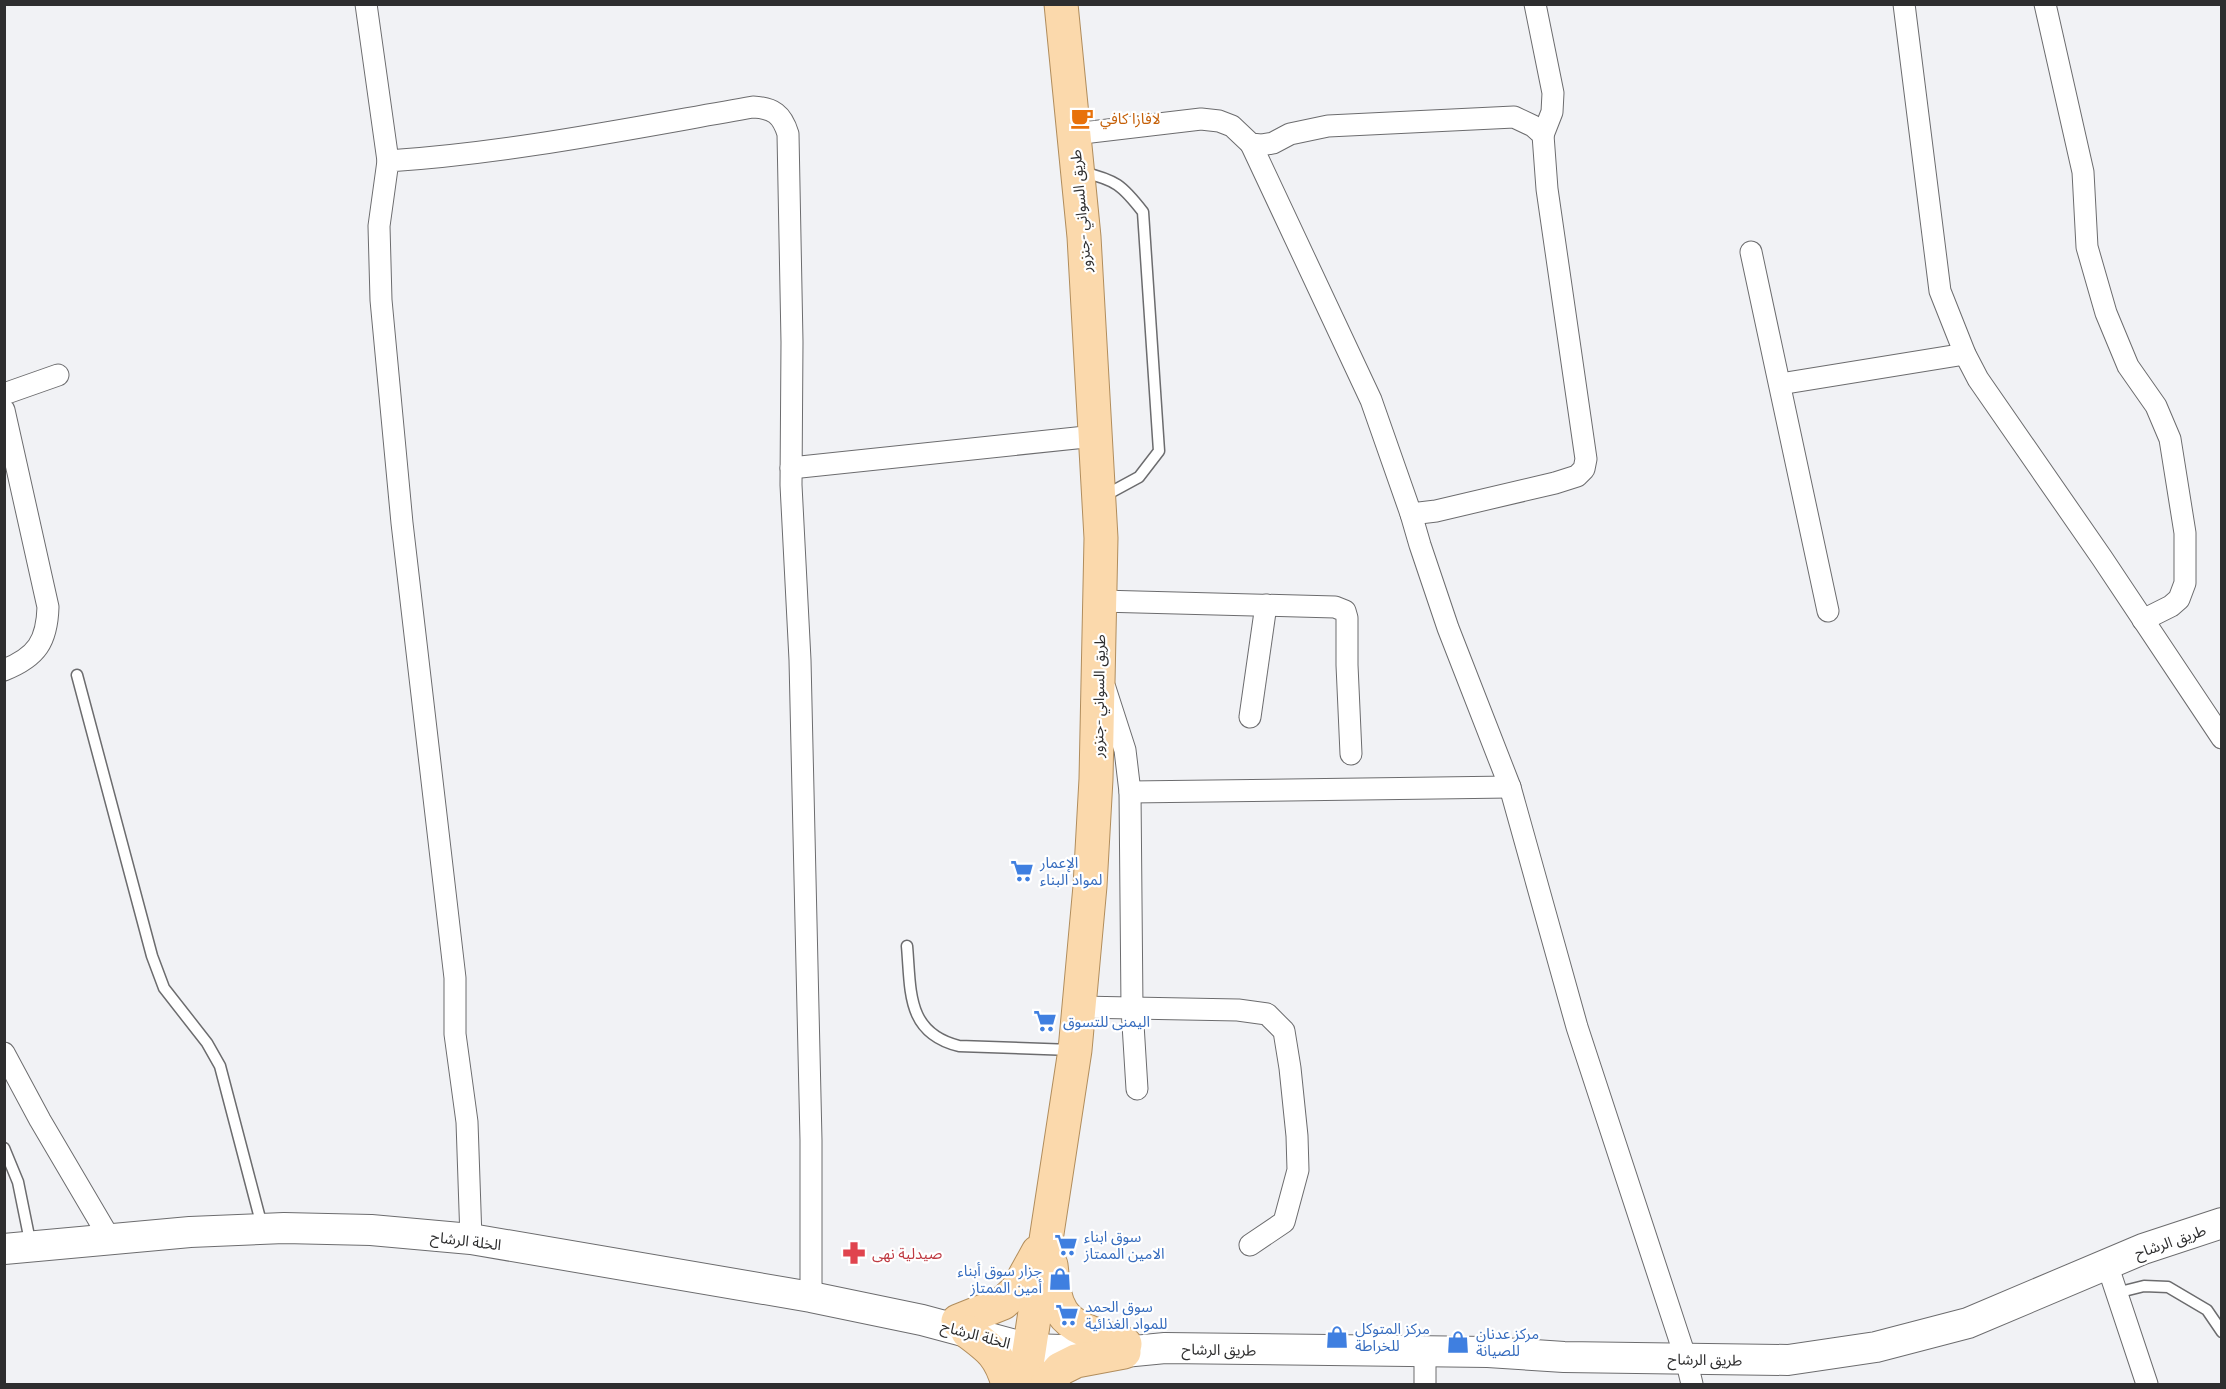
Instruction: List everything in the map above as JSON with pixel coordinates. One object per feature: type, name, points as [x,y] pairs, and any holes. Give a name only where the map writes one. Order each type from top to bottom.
[{"type":"main road","name":"طريق السواني -جنزور","points":[[1024,1384],[1075,1050],[1093,840],[1100,601],[1101,538],[1084,237],[1061,4]]},
{"type":"main road","name":"طريق الرشاح","points":[[1032,1338],[1125,1348],[1425,1352],[1689,1372],[1876,1347],[1968,1323],[2143,1249],[2222,1223]]},
{"type":"main road","name":"الخلة الرشاح","points":[[18,1248],[190,1232],[263,1229],[371,1230],[471,1239],[569,1254],[811,1297],[922,1320],[1032,1338]]},
{"type":"main road","points":[[1008,1384],[1004,1369],[992,1350],[963,1326],[1003,1304],[1017,1290],[1036,1257],[1047,1231]]},
{"type":"main road","points":[[1047,1231],[1055,1296],[1062,1312],[1086,1330],[1125,1348]]},
{"type":"main road","points":[[1047,1384],[1060,1369],[1076,1361],[1125,1348]]},
{"type":"street","points":[[366,4],[388,161],[379,226],[381,300],[402,523],[455,978],[455,1034],[467,1122],[471,1239]]},
{"type":"street","points":[[1411,514],[1436,511],[1532,489],[1577,476],[1584,469],[1586,459],[1547,189],[1543,135],[1552,112],[1553,93],[1535,4]]},
{"type":"street","points":[[1904,4],[1940,291],[1965,354],[1978,379],[2222,738]]},
{"type":"street","points":[[2045,4],[2083,172],[2086,247],[2106,313],[2128,366],[2156,406],[2170,439],[2185,533],[2185,583],[2179,599],[2171,606],[2143,620]]},
{"type":"street","points":[[388,161],[434,158],[566,140],[753,107],[776,111],[785,122],[789,134],[791,468],[800,660],[811,1140],[811,1297]]},
{"type":"street","points":[[1251,144],[1262,146],[1290,134],[1328,126],[1514,117],[1533,126],[1543,135]]},
{"type":"street","points":[[1074,134],[1201,119],[1219,121],[1232,126],[1251,144],[1371,400],[1448,628],[1510,787],[1577,1027],[1689,1372]]},
{"type":"street","points":[[1751,252],[1828,611]]},
{"type":"street","points":[[1780,384],[1965,354]]},
{"type":"street","points":[[4,394],[58,375]]},
{"type":"street","points":[[4,410],[48,607],[47,628],[42,642],[33,653],[4,670]]},
{"type":"street","points":[[791,468],[1095,436]]},
{"type":"street","points":[[1100,601],[1335,607],[1345,611],[1351,754]]},
{"type":"street","points":[[1251,717],[1266,606]]},
{"type":"street","points":[[1098,669],[1125,750],[1130,792],[1132,1008],[1137,1089]]},
{"type":"street","points":[[1130,792],[1510,787]]},
{"type":"street","points":[[1079,1007],[1238,1010],[1267,1014],[1284,1031],[1297,1136],[1298,1170],[1284,1222],[1250,1245]]},
{"type":"street","points":[[4,1053],[40,1120],[110,1239]]},
{"type":"street","points":[[2107,1264],[2147,1384]]},
{"type":"street","points":[[1425,1352],[1425,1384]]},
{"type":"lane","points":[[1077,171],[1105,177],[1124,188],[1143,212],[1160,451],[1139,477],[1098,499]]},
{"type":"lane","points":[[77,675],[152,956],[164,988],[207,1043],[220,1066],[263,1229]]},
{"type":"lane","points":[[907,946],[913,1008],[924,1028],[942,1042],[959,1046],[1075,1050]]},
{"type":"lane","points":[[4,1148],[18,1182],[18,1248]]},
{"type":"lane","points":[[2116,1293],[2144,1286],[2168,1287],[2207,1310],[2222,1332]]},
{"type":"place","name":"لافازا كافي","points":[[1082,118]]},
{"type":"place","name":"الإعمار لمواد البناء","points":[[1022,871]]},
{"type":"place","name":"اليمنى للتسوق","points":[[1045,1021]]},
{"type":"place","name":"سوق ابناء الامين الممتاز","points":[[1066,1245]]},
{"type":"place","name":"صيدلية نهى","points":[[854,1253]]},
{"type":"place","name":"جزار سوق أبناء أمين الممتاز","points":[[1060,1279]]},
{"type":"place","name":"سوق الحمد للمواد الغذائية","points":[[1067,1315]]},
{"type":"place","name":"مركز المتوكل للخراطة","points":[[1337,1337]]},
{"type":"place","name":"مركز عدنان للصيانة","points":[[1458,1342]]}]
